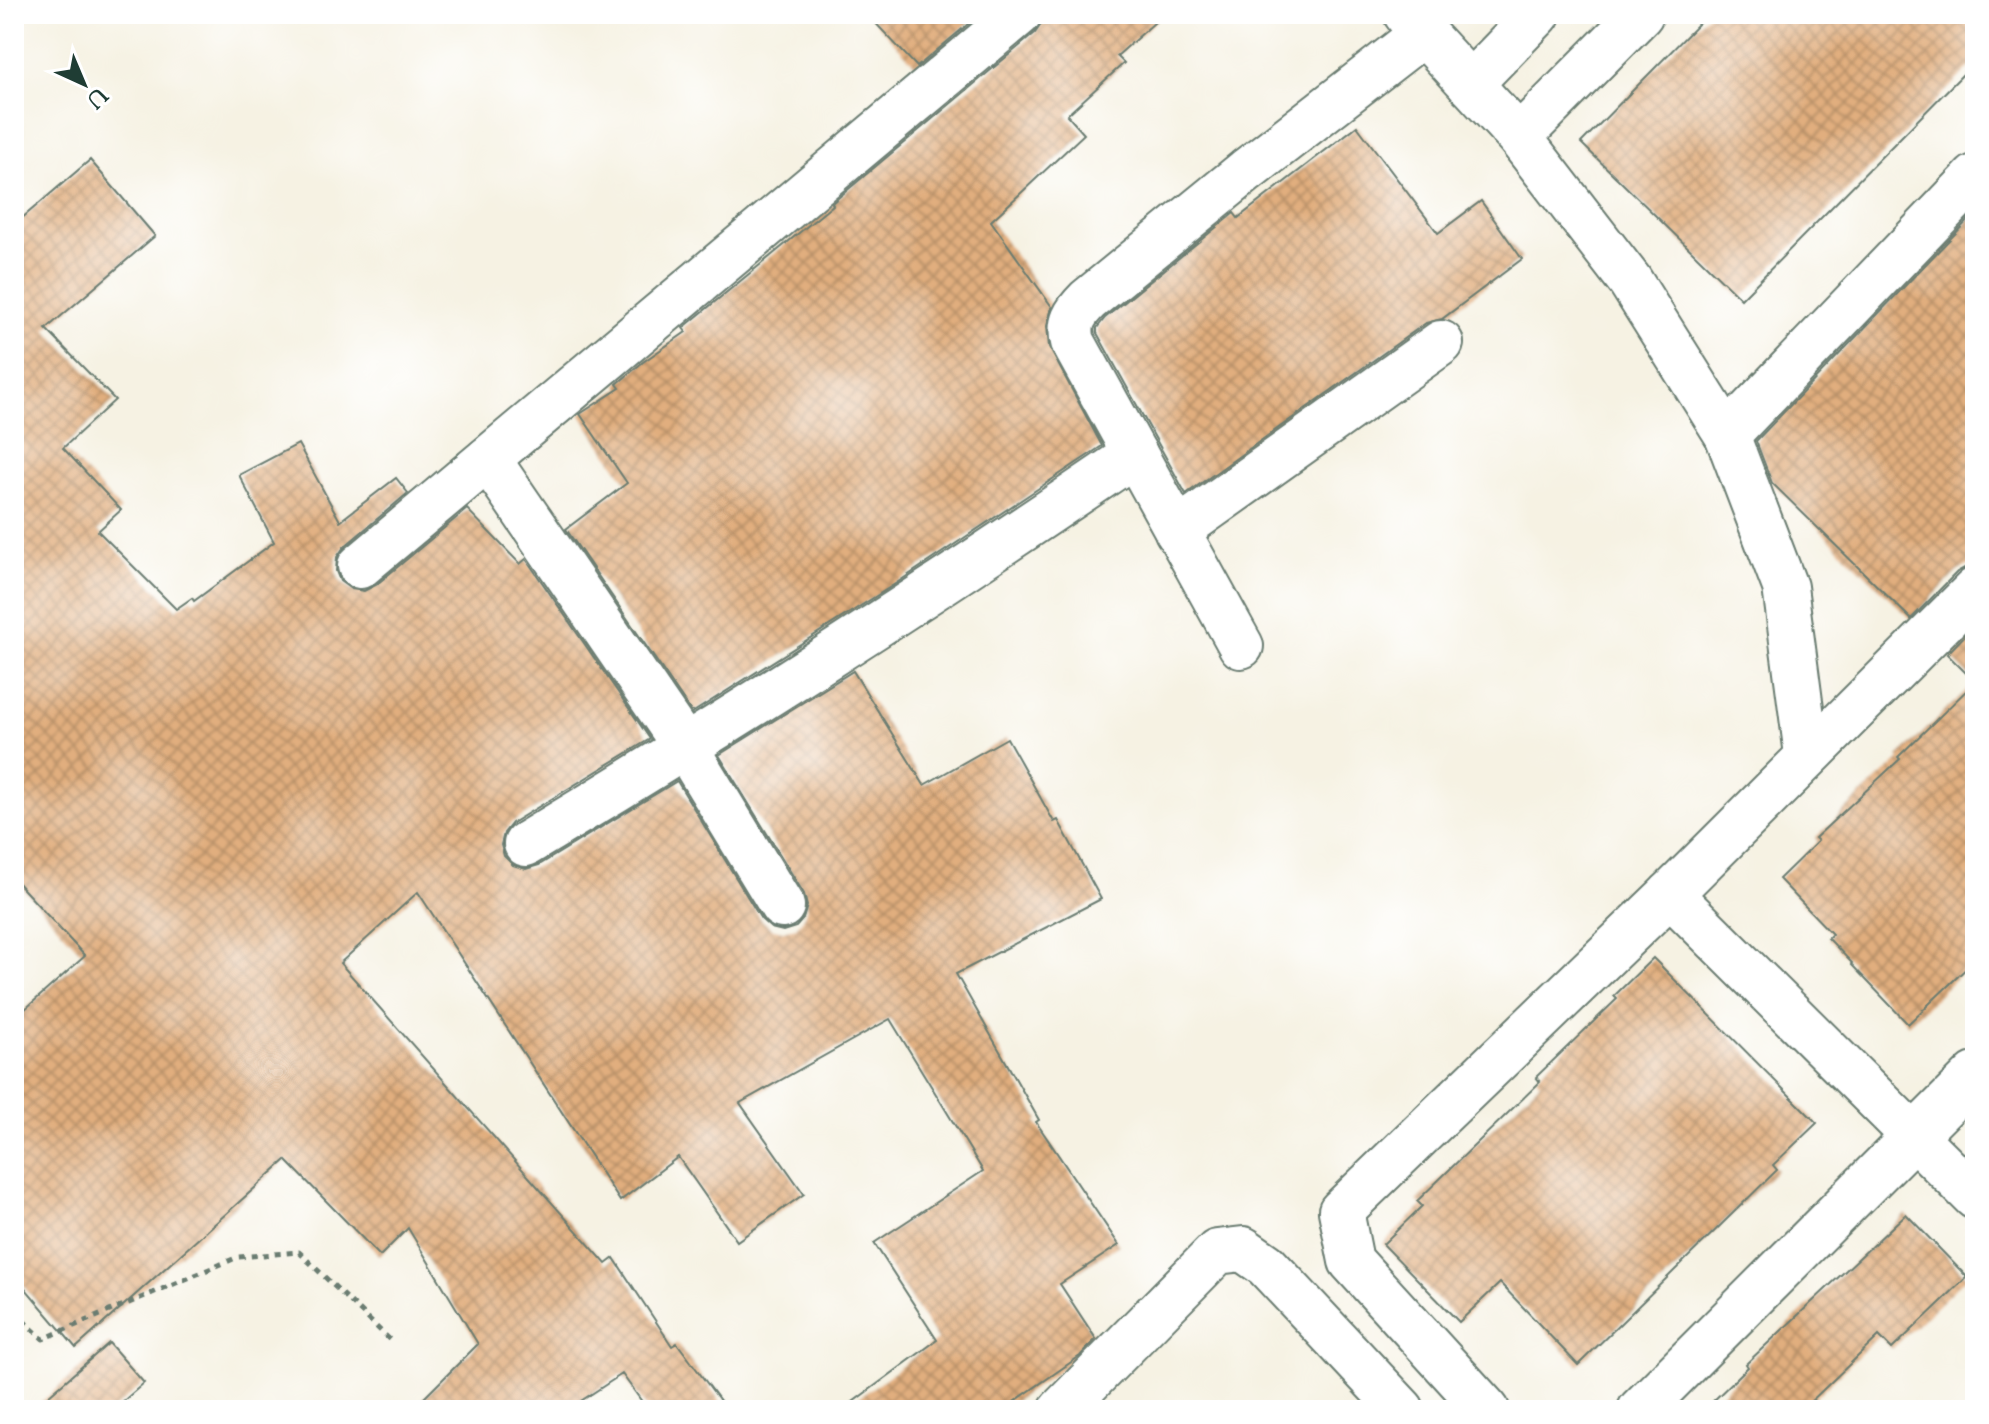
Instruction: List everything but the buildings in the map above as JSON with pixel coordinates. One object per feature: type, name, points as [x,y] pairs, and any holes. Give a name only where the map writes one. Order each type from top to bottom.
[{"type":"street","points":[[360,566],[1019,14]]},
{"type":"street","points":[[1470,84],[1538,14]]},
{"type":"street","points":[[1519,137],[1641,14]]},
{"type":"street","points":[[1241,646],[1073,342],[1071,324],[1077,311],[1246,171],[1415,24],[1519,137],[1630,281],[1727,435],[1785,587],[1807,755]]},
{"type":"street","points":[[1727,435],[1975,177]]},
{"type":"street","points":[[1177,531],[1441,343]]},
{"type":"street","points":[[526,844],[686,748],[930,593],[1135,454]]},
{"type":"street","points":[[488,459],[686,748],[782,906]]},
{"type":"street","points":[[1487,1410],[1351,1261],[1341,1211],[1670,894],[1975,590]]},
{"type":"street","points":[[1670,894],[1975,1197]]},
{"type":"street","points":[[1640,1410],[1975,1075]]},
{"type":"street","points":[[1061,1410],[1217,1252],[1243,1249],[1266,1265],[1402,1410]]},
{"type":"path","points":[[14,1312],[43,1339],[238,1257],[299,1252],[390,1340]]}]
